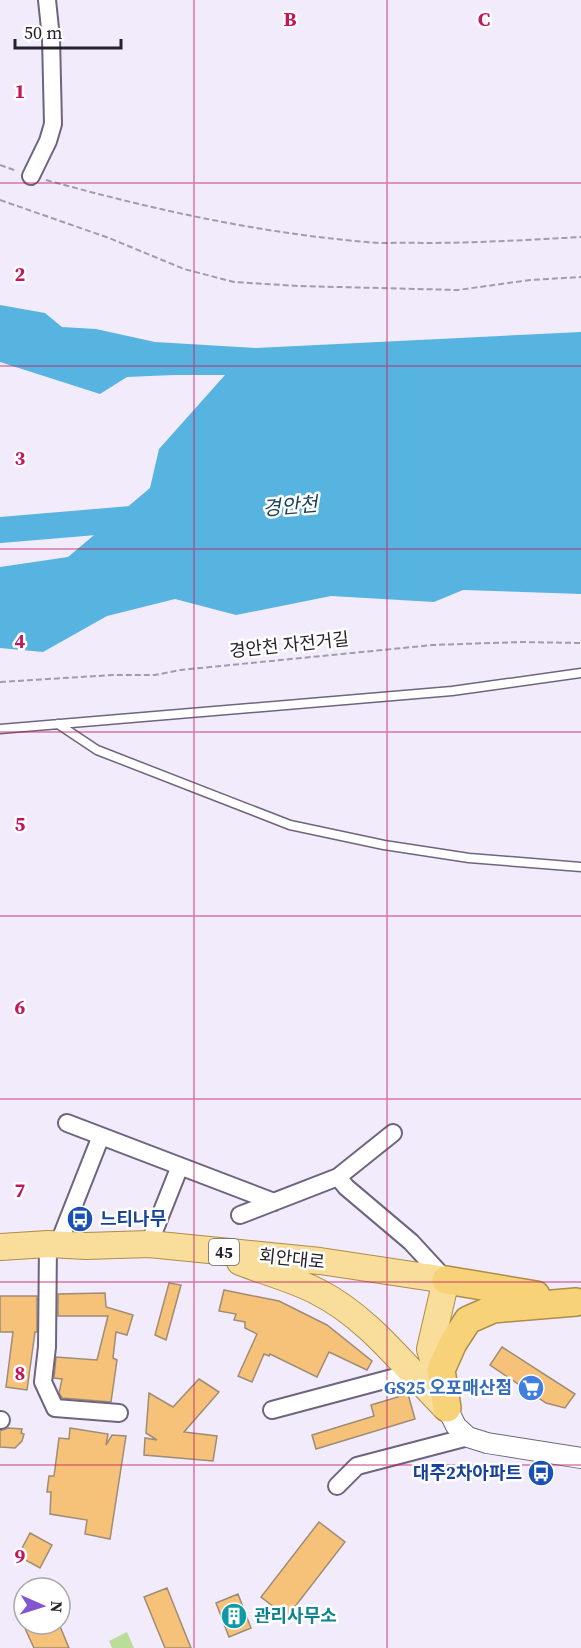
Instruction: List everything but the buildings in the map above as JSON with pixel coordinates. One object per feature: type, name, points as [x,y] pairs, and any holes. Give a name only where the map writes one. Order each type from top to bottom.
[{"type":"highway","name":"회안대로","points":[[446,1280],[578,1303]]},
{"type":"highway","points":[[447,1408],[441,1370],[453,1343],[468,1320],[493,1309],[578,1303]]},
{"type":"main road","name":"회안대로","points":[[0,1246],[149,1244],[321,1261],[446,1280]]},
{"type":"main road","points":[[209,1250],[318,1292],[352,1315],[383,1342],[447,1408]]},
{"type":"main road","points":[[446,1280],[430,1349],[447,1408]]},
{"type":"street","points":[[31,176],[48,141],[53,124],[51,38],[47,0]]},
{"type":"street","points":[[67,1123],[274,1202]]},
{"type":"street","points":[[240,1215],[338,1178],[393,1132]]},
{"type":"street","points":[[101,1136],[53,1244],[43,1382],[55,1408],[119,1413]]},
{"type":"street","points":[[149,1244],[180,1166]]},
{"type":"street","points":[[338,1178],[411,1242],[446,1280]]},
{"type":"street","points":[[272,1410],[411,1372]]},
{"type":"street","points":[[447,1408],[456,1426],[468,1437],[487,1443],[581,1458]]},
{"type":"street","points":[[337,1486],[357,1466],[468,1437]]},
{"type":"lane","points":[[0,729],[452,691],[581,673]]},
{"type":"lane","points":[[57,724],[97,750],[290,825],[384,845],[469,858],[581,867]]},
{"type":"path","points":[[0,165],[31,176],[199,218],[327,238],[370,242],[444,243],[581,237]]},
{"type":"path","points":[[0,200],[109,238],[184,268],[234,282],[458,290],[581,276]]},
{"type":"path","name":"경안천 자전거길","points":[[0,682],[113,675],[155,675],[180,670],[433,645],[521,642],[581,643]]},
{"type":"green space","points":[[127,1632],[134,1648],[112,1648],[109,1641]]},
{"type":"water","points":[[0,305],[45,313],[62,327],[96,329],[155,342],[256,348],[581,332],[581,594],[463,590],[434,602],[331,596],[236,615],[175,599],[107,616],[43,652],[0,648],[0,567],[68,557],[150,488],[159,449],[225,375],[127,377],[100,394],[0,362]]},
{"type":"waterway","name":"경안천","points":[[0,530],[143,518]]},
{"type":"place","name":"느티나무","points":[[80,1219]]},
{"type":"place","name":"GS25 오포매산점","points":[[531,1388]]},
{"type":"place","name":"대주2차아파트","points":[[541,1473]]},
{"type":"place","name":"관리사무소","points":[[234,1616]]}]
